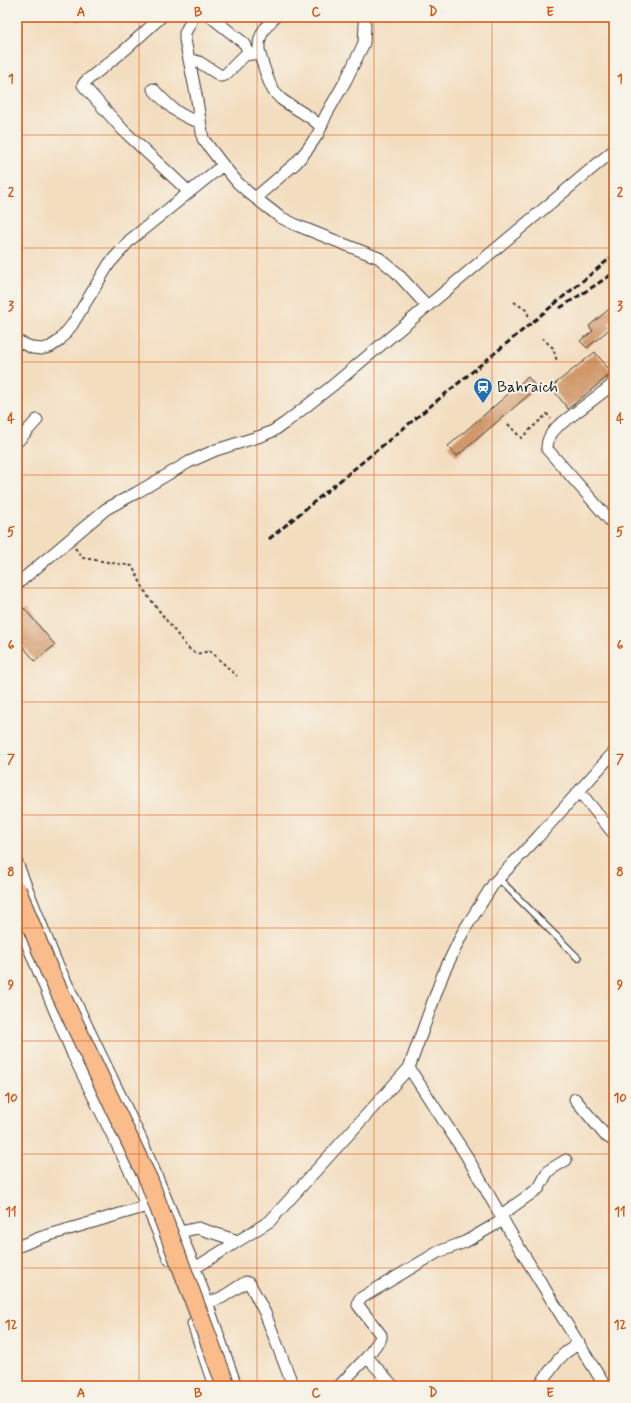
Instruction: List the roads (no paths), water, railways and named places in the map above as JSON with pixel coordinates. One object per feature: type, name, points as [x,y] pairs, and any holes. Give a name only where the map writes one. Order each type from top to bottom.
[{"type":"main road","points":[[17,890],[49,970],[149,1181],[226,1386]]},
{"type":"street","points":[[161,17],[83,85],[123,130],[189,192]]},
{"type":"street","points":[[194,17],[185,36],[203,139],[223,165],[238,183],[280,217],[296,225],[379,258],[396,272],[427,306]]},
{"type":"street","points":[[210,17],[245,44],[254,53],[272,88],[281,99],[314,119],[321,127]]},
{"type":"street","points":[[189,59],[199,62],[221,76],[225,75],[245,55],[254,53],[259,45],[263,31],[275,17]]},
{"type":"street","points":[[255,198],[296,164],[307,150],[321,127],[364,43],[365,25],[363,17]]},
{"type":"street","points":[[153,89],[173,110],[190,119],[200,122]]},
{"type":"street","points":[[17,584],[106,509],[189,462],[216,450],[261,436],[273,431],[285,423],[332,386],[614,150]]},
{"type":"street","points":[[17,341],[33,348],[42,348],[50,347],[59,341],[72,325],[110,264],[130,240],[223,165]]},
{"type":"street","points":[[614,380],[611,386],[558,426],[551,433],[547,443],[547,449],[614,525]]},
{"type":"street","points":[[17,442],[37,420]]},
{"type":"street","points":[[195,1268],[270,1221],[409,1068],[443,974],[463,932],[494,883],[538,837],[614,752]]},
{"type":"street","points":[[579,791],[614,834]]},
{"type":"street","points":[[17,863],[54,957],[141,1139],[180,1232],[195,1268],[236,1386]]},
{"type":"street","points":[[17,919],[73,1055],[147,1206],[176,1274],[214,1386]]},
{"type":"street","points":[[409,1068],[466,1155],[502,1218],[605,1386]]},
{"type":"street","points":[[575,1099],[605,1135],[611,1139],[614,1139]]},
{"type":"street","points":[[339,1386],[380,1341],[381,1335],[358,1305],[361,1298],[438,1252],[465,1242],[502,1218],[539,1188],[547,1172],[566,1160]]},
{"type":"street","points":[[17,1247],[39,1238],[147,1206],[168,1204]]},
{"type":"street","points":[[180,1232],[198,1228],[238,1241]]},
{"type":"street","points":[[207,1303],[221,1298],[246,1282],[249,1282],[265,1313],[292,1386]]},
{"type":"street","points":[[539,1386],[558,1360],[565,1353],[579,1344]]},
{"type":"street","points":[[367,1356],[393,1386]]},
{"type":"lane","points":[[498,878],[578,958]]},
{"type":"railway","points":[[269,539],[614,255]]},
{"type":"railway","points":[[560,308],[614,273]]},
{"type":"place","name":"Bahraich","points":[[483,404]]}]
